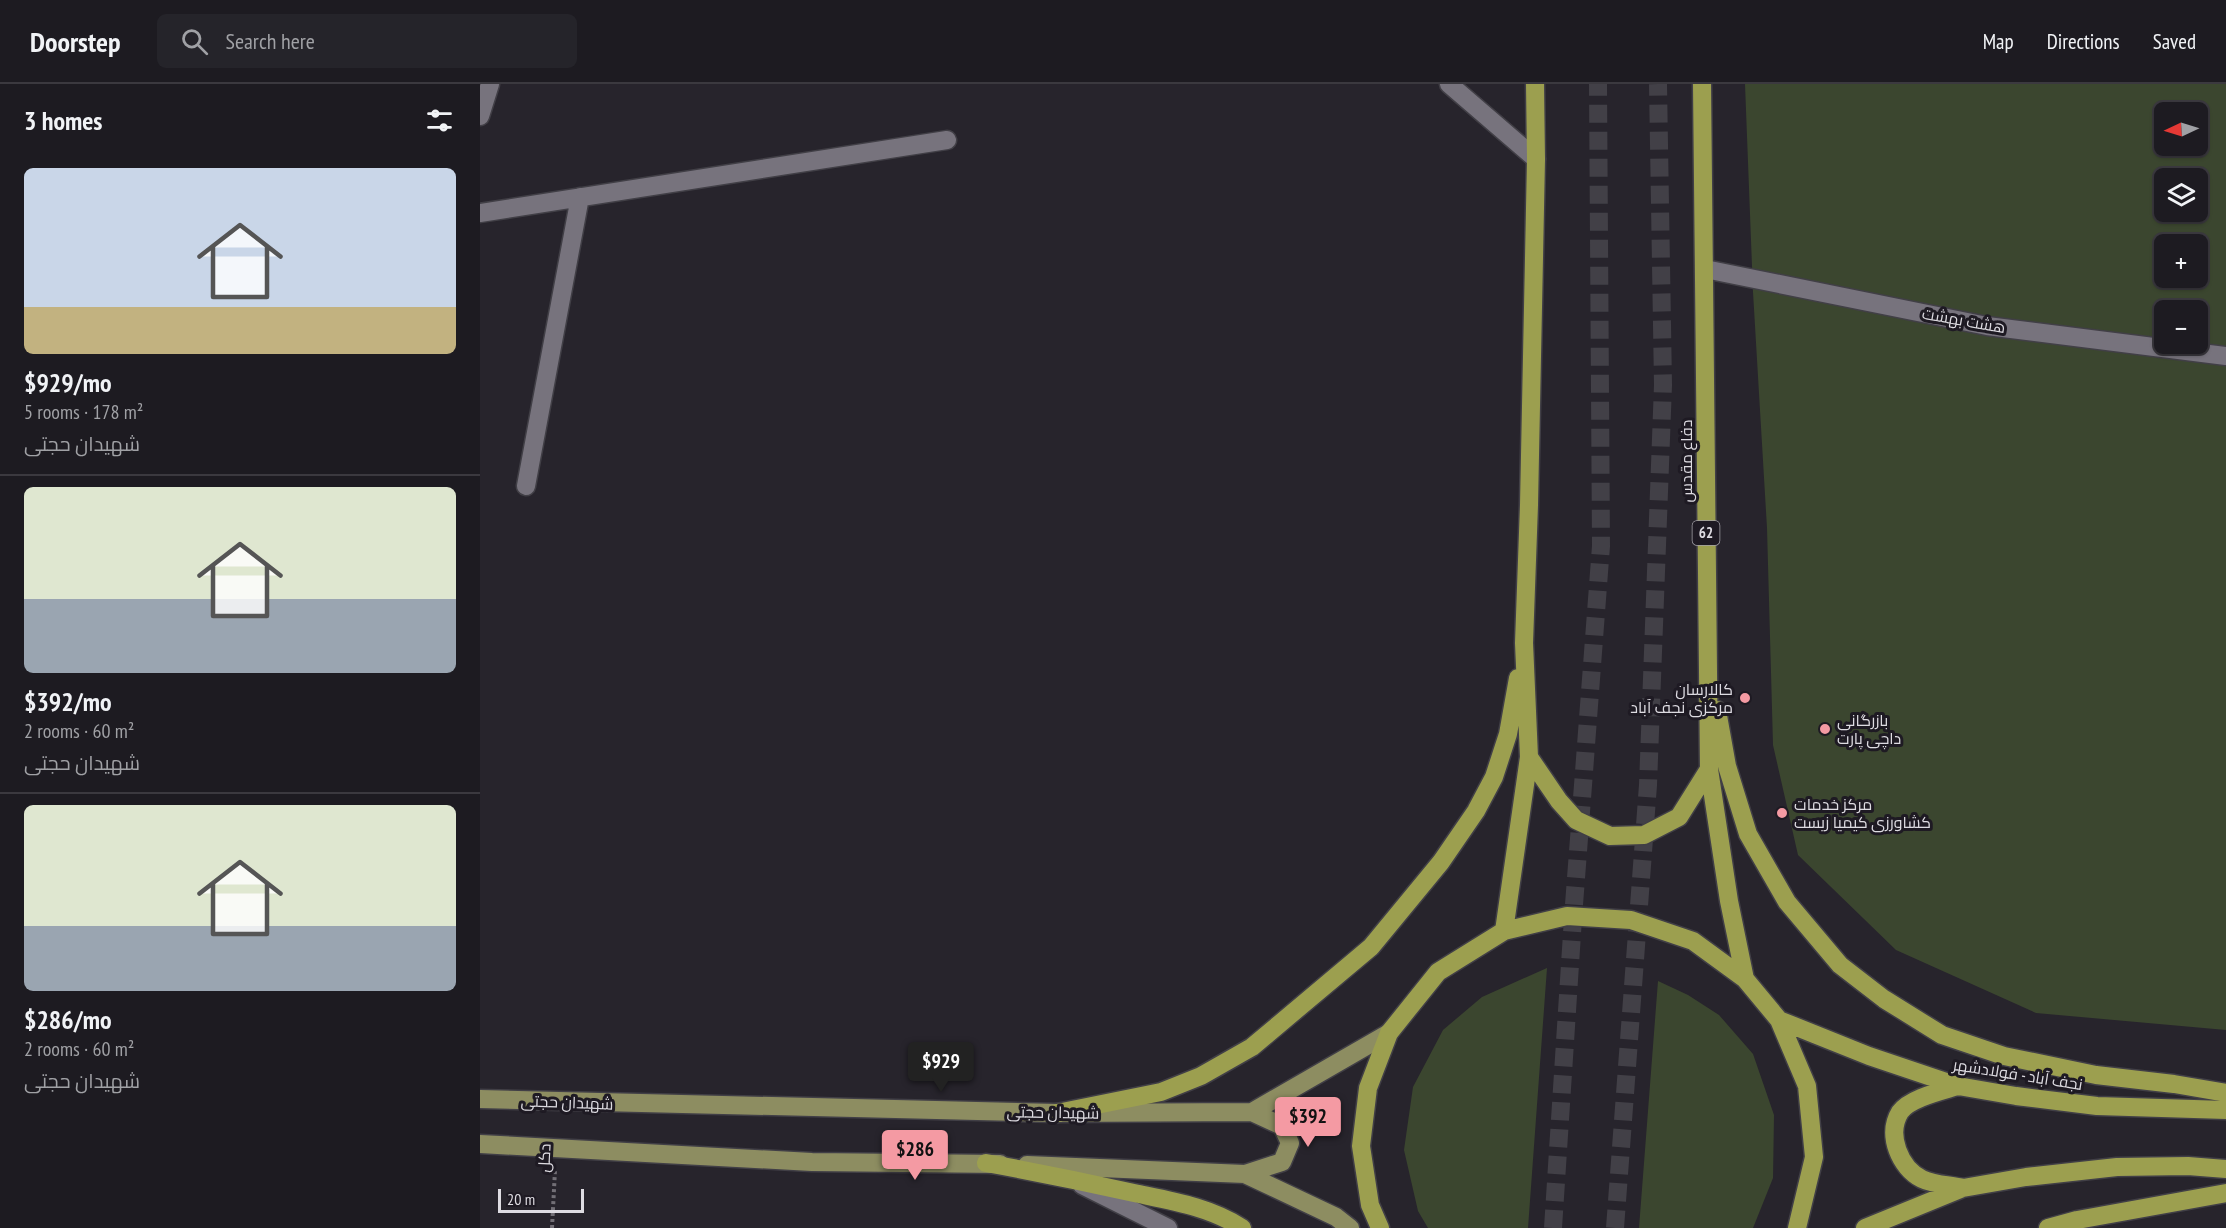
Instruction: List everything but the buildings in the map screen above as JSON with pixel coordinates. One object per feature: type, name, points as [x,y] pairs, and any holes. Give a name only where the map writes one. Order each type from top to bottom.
[{"type":"highway","points":[[1504,931],[1529,757],[1524,643],[1536,159],[1534,84]]},
{"type":"highway","name":"دفاع مقدس","points":[[1702,84],[1709,769],[1729,901],[1745,979]]},
{"type":"highway","points":[[1057,1113],[1161,1092],[1201,1076],[1252,1047],[1371,947],[1441,862],[1476,811],[1494,777],[1508,734],[1524,643]]},
{"type":"highway","name":"62","points":[[1707,655],[1727,766],[1748,834],[1787,902],[1840,965],[1884,999],[1942,1035],[2004,1056],[2096,1075],[2226,1093]]},
{"type":"highway","points":[[1529,757],[1559,801],[1576,820],[1610,836],[1644,835],[1679,817],[1709,769]]},
{"type":"highway","points":[[1380,1228],[1370,1205],[1361,1146],[1368,1088],[1389,1033],[1438,972],[1504,931],[1567,916],[1631,920],[1693,941],[1745,979],[1779,1020],[1807,1086],[1813,1145],[1814,1157],[1797,1228]]},
{"type":"highway","name":"نجف آباد - فولادشهر","points":[[1779,1020],[1869,1056],[1958,1086],[2097,1106],[2226,1110]]},
{"type":"highway","points":[[1958,1086],[1919,1099],[1900,1112],[1893,1133],[1900,1160],[1922,1179],[1963,1188]]},
{"type":"highway","points":[[986,1163],[1184,1204],[1224,1216],[1242,1228]]},
{"type":"highway","points":[[1865,1228],[1963,1188],[2026,1177],[2117,1167],[2188,1166],[2226,1169]]},
{"type":"highway","points":[[2048,1228],[2077,1220],[2226,1193]]},
{"type":"main road","name":"شهیدان حجتی","points":[[480,1099],[1057,1113],[1252,1112],[1389,1033]]},
{"type":"main road","points":[[480,1144],[556,1150],[812,1162],[986,1163],[1245,1174],[1282,1162],[1290,1143],[1282,1126],[1252,1112]]},
{"type":"main road","points":[[1245,1174],[1336,1217],[1350,1228]]},
{"type":"street","points":[[480,116],[490,84]]},
{"type":"street","points":[[1449,84],[1536,159]]},
{"type":"street","points":[[480,213],[947,140]]},
{"type":"street","points":[[526,486],[580,197]]},
{"type":"street","name":"هشت بهشت","points":[[1705,269],[1987,326],[2226,356]]},
{"type":"street","points":[[1067,1178],[1168,1228]]},
{"type":"path","name":"دکل","points":[[552,1228],[556,1150]]},
{"type":"green space","points":[[1745,84],[2226,84],[2226,1030],[2036,1013],[1896,950],[1798,855],[1773,745],[1767,528],[1753,292]]},
{"type":"green space","points":[[1547,968],[1528,1228],[1428,1228],[1418,1211],[1404,1150],[1413,1087],[1443,1030],[1482,997]]},
{"type":"green space","points":[[1658,981],[1688,995],[1719,1015],[1753,1054],[1774,1115],[1773,1178],[1753,1228],[1639,1228]]},
{"type":"tunnel","points":[[1553,1228],[1573,918],[1601,546],[1598,84]]},
{"type":"tunnel","points":[[1615,1228],[1648,785],[1663,385],[1658,84]]},
{"type":"place","name":"کالارسان مرکزی نجف آباد","points":[[1745,698]]},
{"type":"place","name":"بازرگانی داچی پارت","points":[[1825,729]]},
{"type":"place","name":"مرکز خدمات کشاورزی کیمیا زیست","points":[[1782,813]]}]
